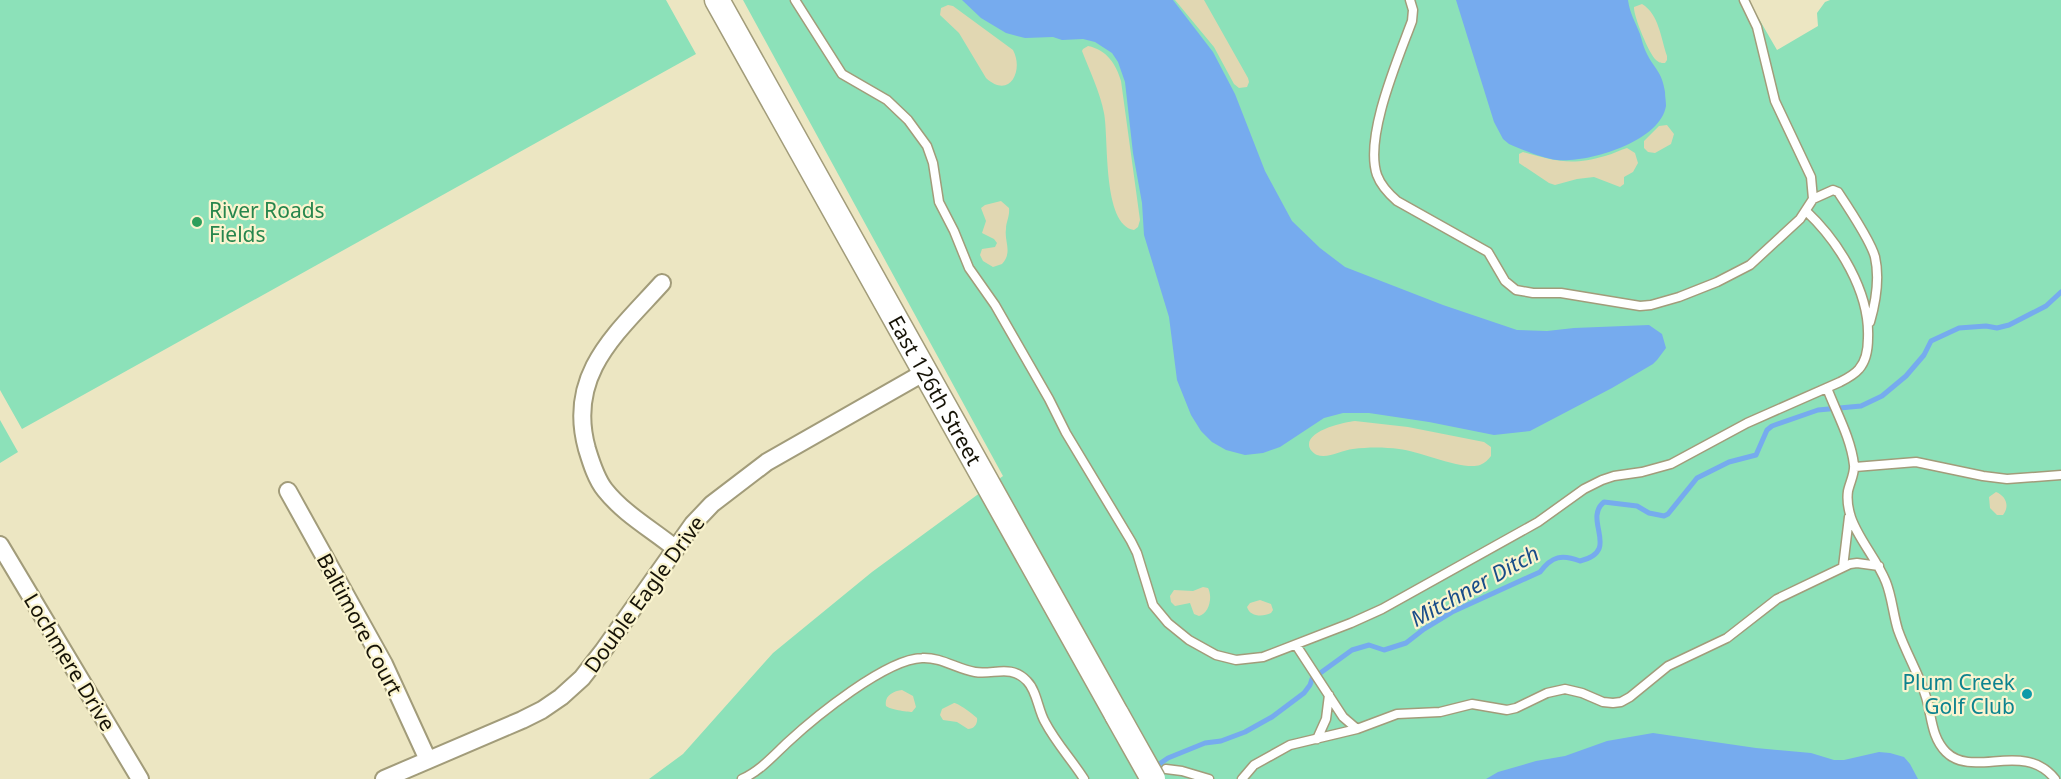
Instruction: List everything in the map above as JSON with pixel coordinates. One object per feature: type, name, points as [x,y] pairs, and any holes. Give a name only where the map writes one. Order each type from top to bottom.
[{"type":"street","name":"East 126th Street","points":[[717,0],[1117,715],[1159,774]]},
{"type":"street","points":[[662,283],[605,346],[591,370],[585,391],[583,421],[584,438],[591,463],[605,490],[625,509],[676,549]]},
{"type":"street","name":"Double Eagle Drive","points":[[384,779],[522,720],[561,697],[582,678],[693,524],[712,504],[766,462],[926,372]]},
{"type":"street","name":"Baltimore Court","points":[[288,491],[384,664],[428,760]]},
{"type":"street","name":"Lochmere Drive","points":[[0,545],[140,779]]},
{"type":"lane","points":[[795,0],[842,74],[887,100],[908,120],[927,146],[933,163],[939,202],[969,268],[995,305],[1066,433],[1131,541],[1157,612],[1189,640],[1226,658],[1244,660],[1263,657],[1351,623],[1391,604],[1538,522],[1584,489],[1602,480],[1671,464],[1755,419],[1848,378],[1860,368],[1868,345],[1869,325],[1876,294],[1877,277],[1874,255],[1838,192],[1833,190],[1813,199]]},
{"type":"lane","points":[[1410,0],[1413,10],[1412,21],[1385,97],[1375,148],[1377,176],[1385,189],[1397,201],[1488,252],[1505,281],[1516,290],[1533,293],[1561,293],[1626,305],[1651,305],[1664,302],[1697,291],[1750,265],[1780,239],[1806,211],[1813,199],[1808,170],[1775,101],[1757,27],[1744,0]]},
{"type":"lane","points":[[1806,211],[1842,256],[1860,288],[1866,304],[1869,325]]},
{"type":"lane","points":[[1827,388],[1855,467],[1848,491],[1849,513],[1843,567]]},
{"type":"lane","points":[[1855,467],[1916,462],[2007,479],[2061,475]]},
{"type":"lane","points":[[1849,513],[1887,584],[1898,628],[1926,698],[1935,735],[1945,751],[1952,757],[1966,761],[2011,759],[2031,762],[2055,779]]},
{"type":"lane","points":[[1242,779],[1254,765],[1290,745],[1357,729],[1397,714],[1440,712],[1472,704],[1508,710],[1547,693],[1565,689],[1603,702],[1621,702],[1668,666],[1727,638],[1777,599],[1843,567],[1857,563],[1879,566]]},
{"type":"lane","points":[[1296,645],[1343,717],[1357,729]]},
{"type":"lane","points":[[741,779],[752,774],[806,727],[856,689],[899,663],[926,658],[944,661],[973,672],[1001,670],[1020,675],[1032,688],[1045,722],[1082,779]]},
{"type":"lane","points":[[1317,739],[1326,719],[1329,694]]},
{"type":"lane","points":[[1159,774],[1182,771],[1209,779]]},
{"type":"green space","name":"River Roads Fields","points":[[0,0],[666,0],[696,54],[22,429],[0,390]]},
{"type":"green space","points":[[743,0],[1748,0],[1777,50],[1818,26],[1817,13],[1825,2],[1830,0],[2061,0],[2061,779],[649,779],[683,754],[773,653],[872,572],[1003,476]]},
{"type":"green space","points":[[0,420],[18,452],[0,463]]},
{"type":"sand","points":[[1175,0],[1204,0],[1248,78],[1247,87],[1239,88],[1234,84],[1214,47]]},
{"type":"sand","points":[[1642,4],[1648,8],[1659,27],[1667,56],[1665,63],[1656,60],[1642,34],[1634,7]]},
{"type":"sand","points":[[948,5],[953,6],[1013,50],[1017,66],[1013,80],[1002,86],[986,78],[959,33],[940,15],[941,8]]},
{"type":"sand","points":[[1088,46],[1095,48],[1110,59],[1121,81],[1140,220],[1138,227],[1134,230],[1124,225],[1112,197],[1104,113],[1082,51]]},
{"type":"sand","points":[[1667,125],[1674,134],[1671,144],[1655,153],[1648,152],[1644,148],[1644,141],[1659,126]]},
{"type":"sand","points":[[1627,148],[1635,153],[1638,163],[1633,172],[1624,177],[1624,184],[1620,187],[1594,177],[1555,185],[1519,163],[1519,154],[1523,152],[1573,162],[1593,159]]},
{"type":"sand","points":[[1001,201],[1009,208],[1006,226],[1008,251],[1002,264],[993,267],[983,261],[980,255],[982,249],[995,247],[997,243],[982,233],[986,221],[981,208]]},
{"type":"sand","points":[[1355,421],[1408,427],[1484,442],[1491,447],[1491,456],[1482,464],[1472,466],[1393,448],[1359,448],[1326,456],[1317,455],[1310,449],[1310,440],[1320,431]]},
{"type":"sand","points":[[1996,492],[2006,502],[2003,515],[1997,515],[1990,508],[1989,497]]},
{"type":"sand","points":[[1203,587],[1208,588],[1210,596],[1208,609],[1202,615],[1194,614],[1190,603],[1175,606],[1171,602],[1170,596],[1174,590],[1193,591]]},
{"type":"sand","points":[[1260,600],[1271,604],[1273,610],[1271,613],[1257,615],[1251,613],[1247,607],[1250,603]]},
{"type":"sand","points":[[902,690],[913,696],[916,707],[912,712],[886,706],[886,699],[890,695]]},
{"type":"sand","points":[[954,703],[977,718],[974,727],[968,729],[957,722],[943,720],[940,715],[942,709]]},
{"type":"water","points":[[962,0],[1173,0],[1213,52],[1235,94],[1265,171],[1292,221],[1320,248],[1345,267],[1443,305],[1517,330],[1547,331],[1649,325],[1662,334],[1666,348],[1653,364],[1530,431],[1494,435],[1369,413],[1343,413],[1324,418],[1280,447],[1263,453],[1245,455],[1226,450],[1212,442],[1201,431],[1191,415],[1177,380],[1169,317],[1144,235],[1142,203],[1133,153],[1125,82],[1118,62],[1112,53],[1095,42],[1083,39],[1062,40],[1053,37],[1025,38],[1006,33],[981,18]]},
{"type":"water","points":[[1456,0],[1628,0],[1645,50],[1664,85],[1666,106],[1661,119],[1637,140],[1604,154],[1586,158],[1551,159],[1509,144],[1503,139],[1494,122]]},
{"type":"water","points":[[1653,733],[1756,748],[1811,753],[1834,760],[1879,752],[1890,753],[1904,757],[1918,779],[1486,779],[1498,772],[1536,761],[1565,756],[1607,741]]},
{"type":"waterway","name":"Mitchner Ditch","points":[[1155,767],[1168,758],[1205,743],[1221,741],[1245,732],[1272,717],[1304,693],[1312,679],[1352,650],[1369,645],[1384,650],[1406,643],[1452,612],[1540,572],[1553,560],[1563,557],[1580,561],[1592,556],[1598,550],[1600,543],[1597,517],[1598,509],[1604,502],[1637,506],[1649,513],[1664,516],[1697,478],[1729,462],[1756,455],[1767,430],[1772,426],[1818,410],[1861,406],[1882,396],[1906,376],[1924,355],[1931,341],[1959,328],[1986,326],[1997,328],[2009,325],[2046,306],[2061,292]]},
{"type":"place","name":"River Roads Fields","points":[[197,222]]},
{"type":"place","name":"Plum Creek Golf Club","points":[[2027,694]]}]
